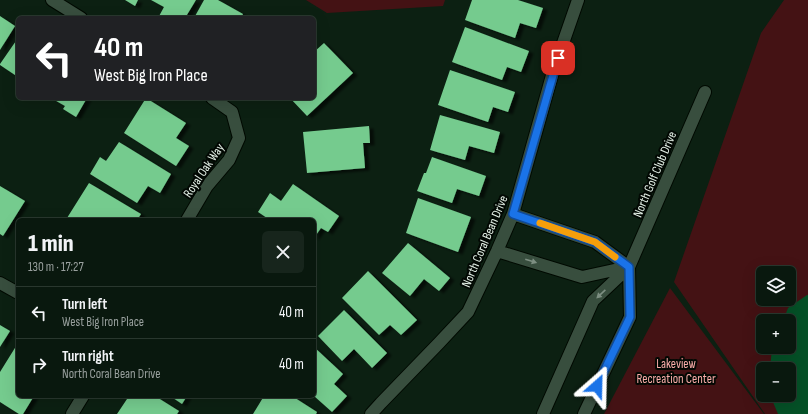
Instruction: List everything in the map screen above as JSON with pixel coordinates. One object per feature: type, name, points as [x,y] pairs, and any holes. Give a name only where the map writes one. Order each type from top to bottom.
[{"type":"street","points":[[52,0],[78,16]]},
{"type":"street","name":"North Coral Bean Drive","points":[[371,414],[468,312],[513,214],[553,72],[578,0]]},
{"type":"street","name":"North Golf Club Drive","points":[[543,414],[593,301],[629,267],[705,92]]},
{"type":"street","name":"Royal Oak Way","points":[[188,218],[207,186],[228,160],[239,138],[232,112],[215,100]]},
{"type":"street","points":[[513,214],[595,242],[629,267]]},
{"type":"street","points":[[497,251],[582,277],[629,267]]},
{"type":"street","name":"North Golf Club Drive","points":[[584,414],[630,317],[629,267]]},
{"type":"street","points":[[0,283],[16,292]]},
{"type":"street","points":[[72,414],[82,398]]},
{"type":"green space","points":[[306,0],[445,0],[443,6],[327,13]]},
{"type":"green space","points":[[784,0],[808,0],[808,414],[765,414],[757,402],[796,402],[796,362],[756,362],[756,401],[674,282],[761,33]]},
{"type":"green space","name":"Lakeview Recreation Center","points":[[670,288],[764,414],[604,414]]},
{"type":"shaded area","points":[[808,295],[808,414],[778,414],[773,402],[796,402],[796,362],[771,362],[771,354],[796,354],[796,314],[786,314],[788,308],[791,306],[796,306],[796,303]]},
{"type":"building","points":[[125,0],[138,0],[135,6]]},
{"type":"building","points":[[151,0],[196,0],[186,16],[159,16],[164,7]]},
{"type":"building","points":[[204,0],[218,0],[243,14],[242,16],[195,16]]},
{"type":"building","points":[[472,0],[518,0],[543,8],[536,28],[520,23],[515,38],[465,20]]},
{"type":"building","points":[[0,16],[15,26],[0,50]]},
{"type":"building","points":[[465,27],[529,51],[521,72],[507,67],[502,80],[452,62]]},
{"type":"building","points":[[16,41],[16,76],[0,64]]},
{"type":"building","points":[[324,43],[353,73],[307,116],[292,100],[316,100],[316,50]]},
{"type":"building","points":[[450,70],[515,92],[508,112],[493,107],[488,122],[438,105]]},
{"type":"building","points":[[54,100],[86,100],[76,117],[63,109],[65,106]]},
{"type":"building","points":[[145,100],[149,100],[186,123],[176,138],[189,146],[176,166],[124,133]]},
{"type":"building","points":[[440,115],[500,132],[494,153],[469,146],[465,160],[430,150]]},
{"type":"building","points":[[369,126],[370,143],[363,143],[365,168],[307,173],[303,132]]},
{"type":"building","points":[[119,142],[171,174],[160,193],[148,186],[137,203],[90,174],[100,157],[106,161]]},
{"type":"building","points":[[432,157],[486,176],[479,196],[457,189],[452,203],[417,191]]},
{"type":"building","points":[[89,183],[141,214],[138,218],[67,218]]},
{"type":"building","points":[[293,184],[339,216],[328,232],[321,228],[316,235],[316,218],[267,218],[258,212],[270,193],[281,201]]},
{"type":"building","points":[[0,186],[25,201],[3,236],[0,234]]},
{"type":"building","points":[[418,198],[471,217],[458,252],[406,233]]},
{"type":"building","points":[[408,243],[450,278],[439,291],[424,279],[410,296],[382,273]]},
{"type":"building","points":[[368,271],[417,320],[401,335],[390,325],[379,335],[342,298]]},
{"type":"building","points":[[344,310],[387,353],[372,368],[354,349],[342,361],[318,336]]},
{"type":"building","points":[[0,325],[10,331],[0,347]]},
{"type":"building","points":[[16,346],[16,398],[33,398],[23,414],[19,414],[0,402],[0,372]]},
{"type":"building","points":[[316,349],[343,374],[334,384],[347,396],[332,412],[316,398]]},
{"type":"building","points":[[128,398],[158,398],[179,411],[177,414],[117,414]]},
{"type":"building","points":[[173,398],[186,398],[182,404]]},
{"type":"building","points":[[263,398],[295,398],[317,412],[316,414],[253,414]]},
{"type":"slow traffic","points":[[540,223],[595,242],[615,257]]},
{"type":"route","points":[[558,58],[513,214],[595,242],[629,267],[630,317],[597,386]]}]
